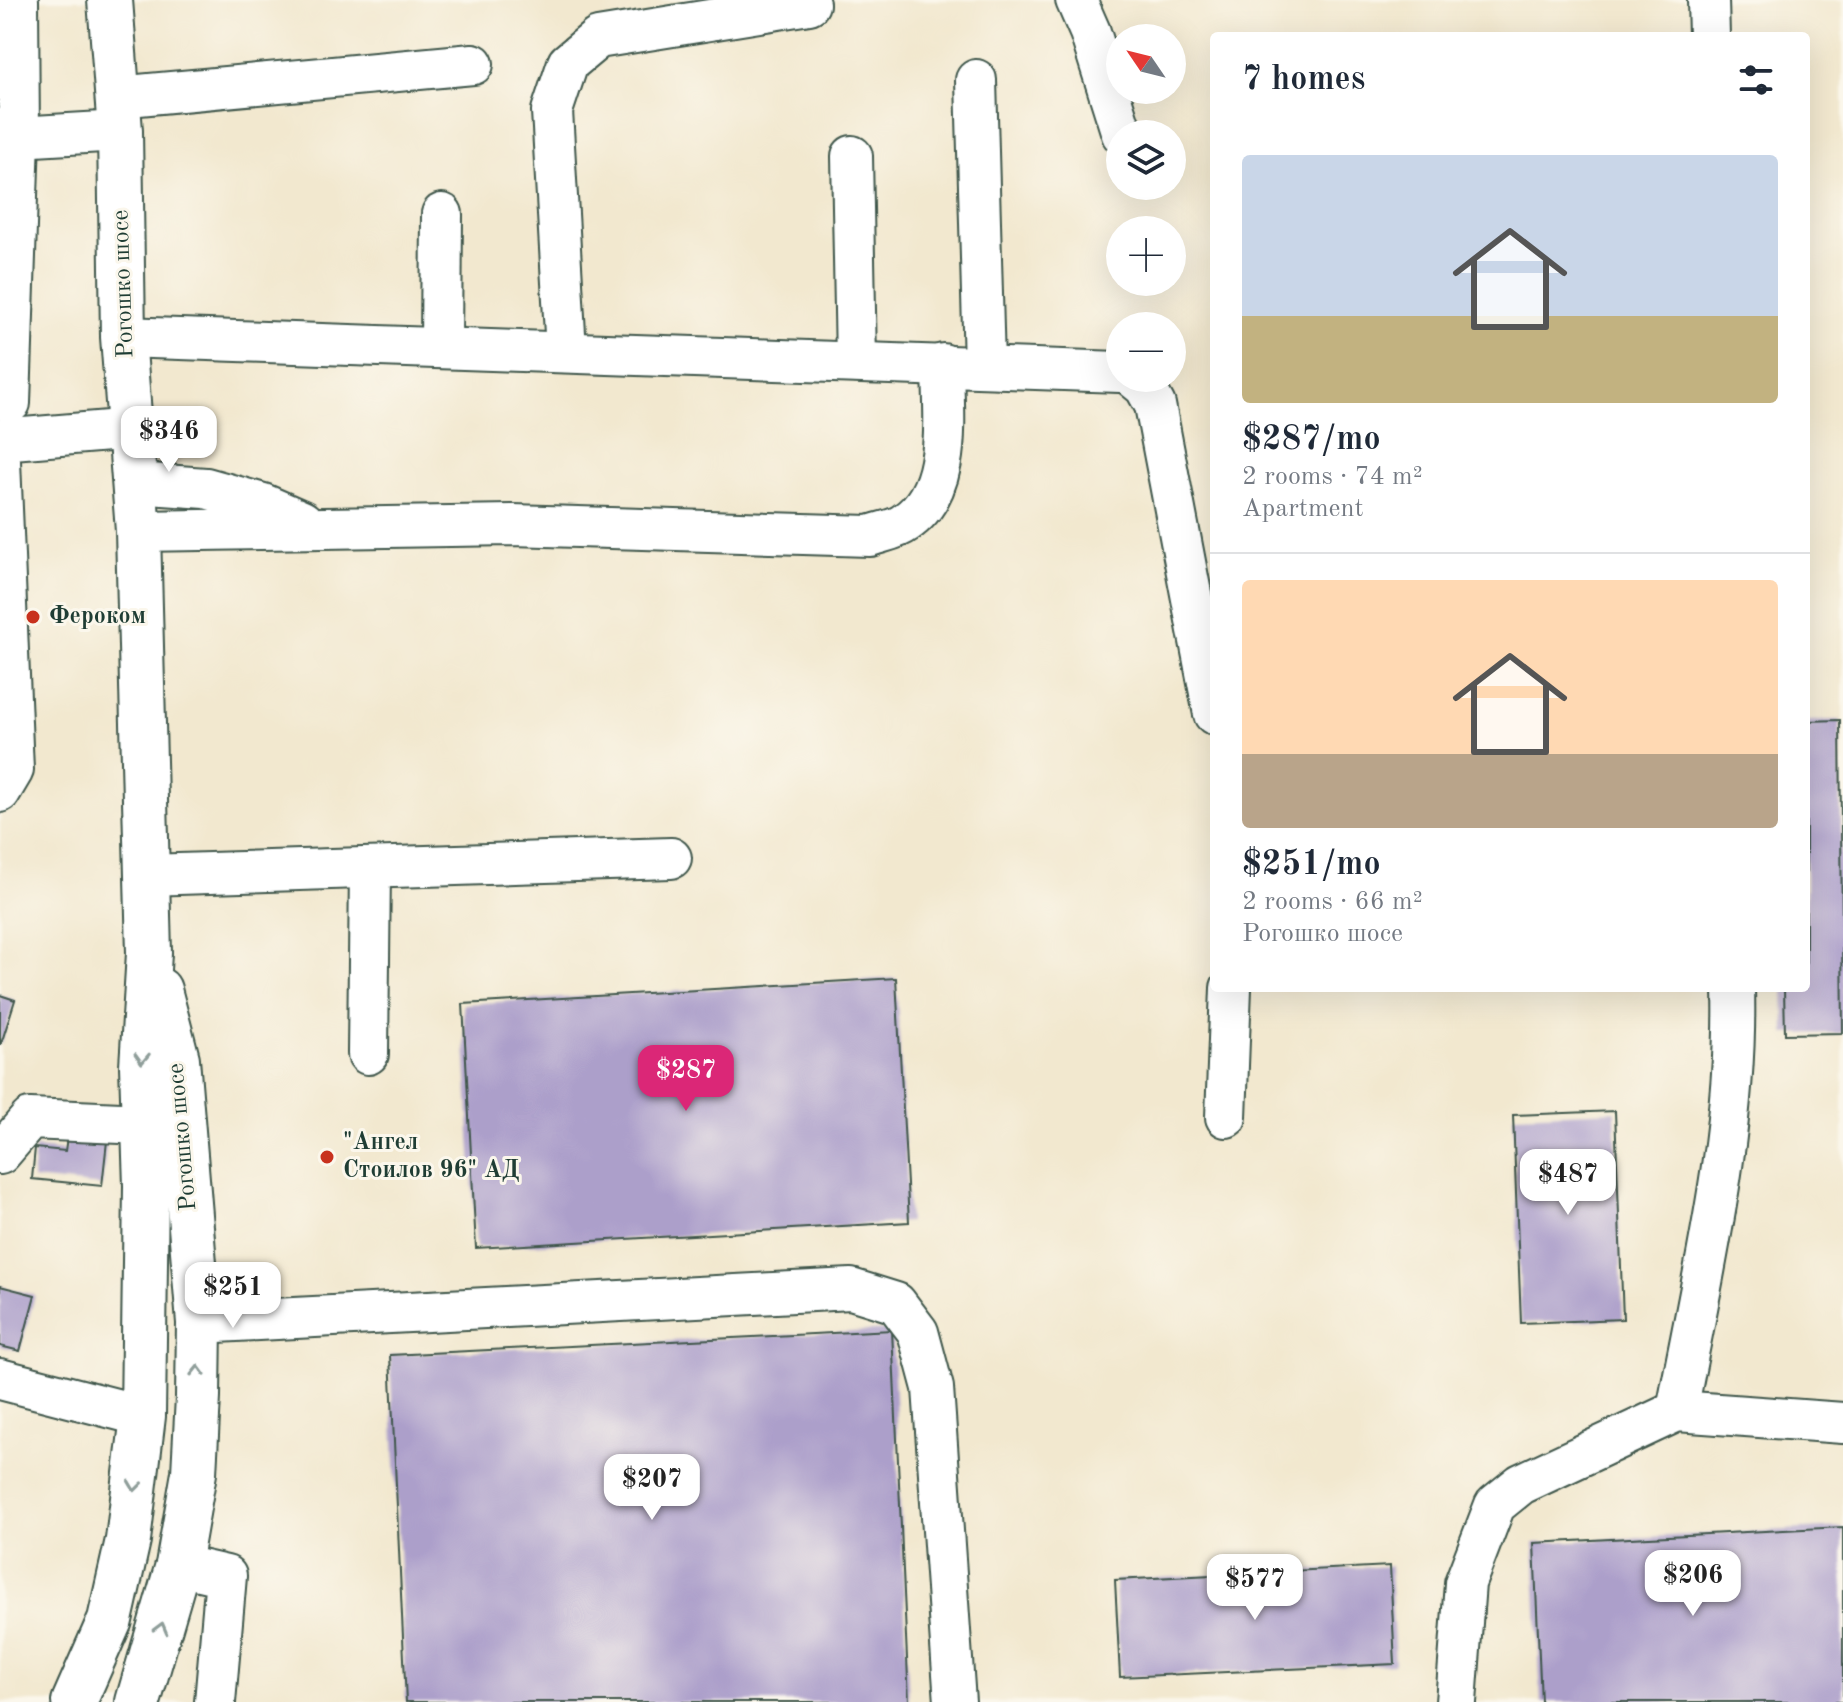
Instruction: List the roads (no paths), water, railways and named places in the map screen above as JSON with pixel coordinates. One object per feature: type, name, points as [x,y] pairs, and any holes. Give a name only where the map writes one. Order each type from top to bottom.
[{"type":"main road","name":"Рогошко шосе","points":[[74,1702],[110,1620],[128,1540],[143,1416],[142,1066],[149,953],[138,531],[133,429],[123,337],[119,114],[110,0]]},
{"type":"main road","name":"Рогошко шосе","points":[[138,1702],[178,1565],[194,1473],[199,1323],[177,1059],[149,953]]},
{"type":"lane","points":[[18,0],[9,137],[5,422],[133,429]]},
{"type":"lane","points":[[1076,0],[1090,32],[1118,120]]},
{"type":"lane","points":[[1708,0],[1709,32]]},
{"type":"lane","points":[[566,351],[552,111],[568,63],[598,38],[809,4]]},
{"type":"lane","points":[[9,137],[119,114],[473,64]]},
{"type":"lane","points":[[976,80],[984,365]]},
{"type":"lane","points":[[852,156],[856,361]]},
{"type":"lane","points":[[441,347],[442,214]]},
{"type":"lane","points":[[123,337],[1106,371]]},
{"type":"lane","points":[[138,531],[513,525],[870,536],[905,524],[929,497],[943,454],[943,364]]},
{"type":"lane","points":[[1148,392],[1155,405],[1210,693]]},
{"type":"lane","points":[[0,461],[13,770],[0,792]]},
{"type":"lane","points":[[136,483],[206,488],[263,504],[318,528]]},
{"type":"lane","points":[[147,875],[671,858]]},
{"type":"lane","points":[[368,1054],[370,868]]},
{"type":"lane","points":[[1226,1117],[1231,992]]},
{"type":"lane","points":[[1677,1411],[1719,1189],[1736,1031],[1734,992]]},
{"type":"lane","points":[[0,1154],[30,1119],[144,1124]]},
{"type":"lane","points":[[199,1323],[851,1289],[896,1303],[918,1332],[933,1388],[955,1702]]},
{"type":"lane","points":[[0,1379],[143,1416]]},
{"type":"lane","points":[[1456,1702],[1465,1583],[1495,1505],[1521,1484],[1677,1411],[1843,1423]]},
{"type":"lane","points":[[178,1565],[226,1576],[215,1702]]},
{"type":"place","name":"Фероком","points":[[33,617]]},
{"type":"place","name":"\"Ангел Стоилов 96\" АД","points":[[327,1157]]}]
